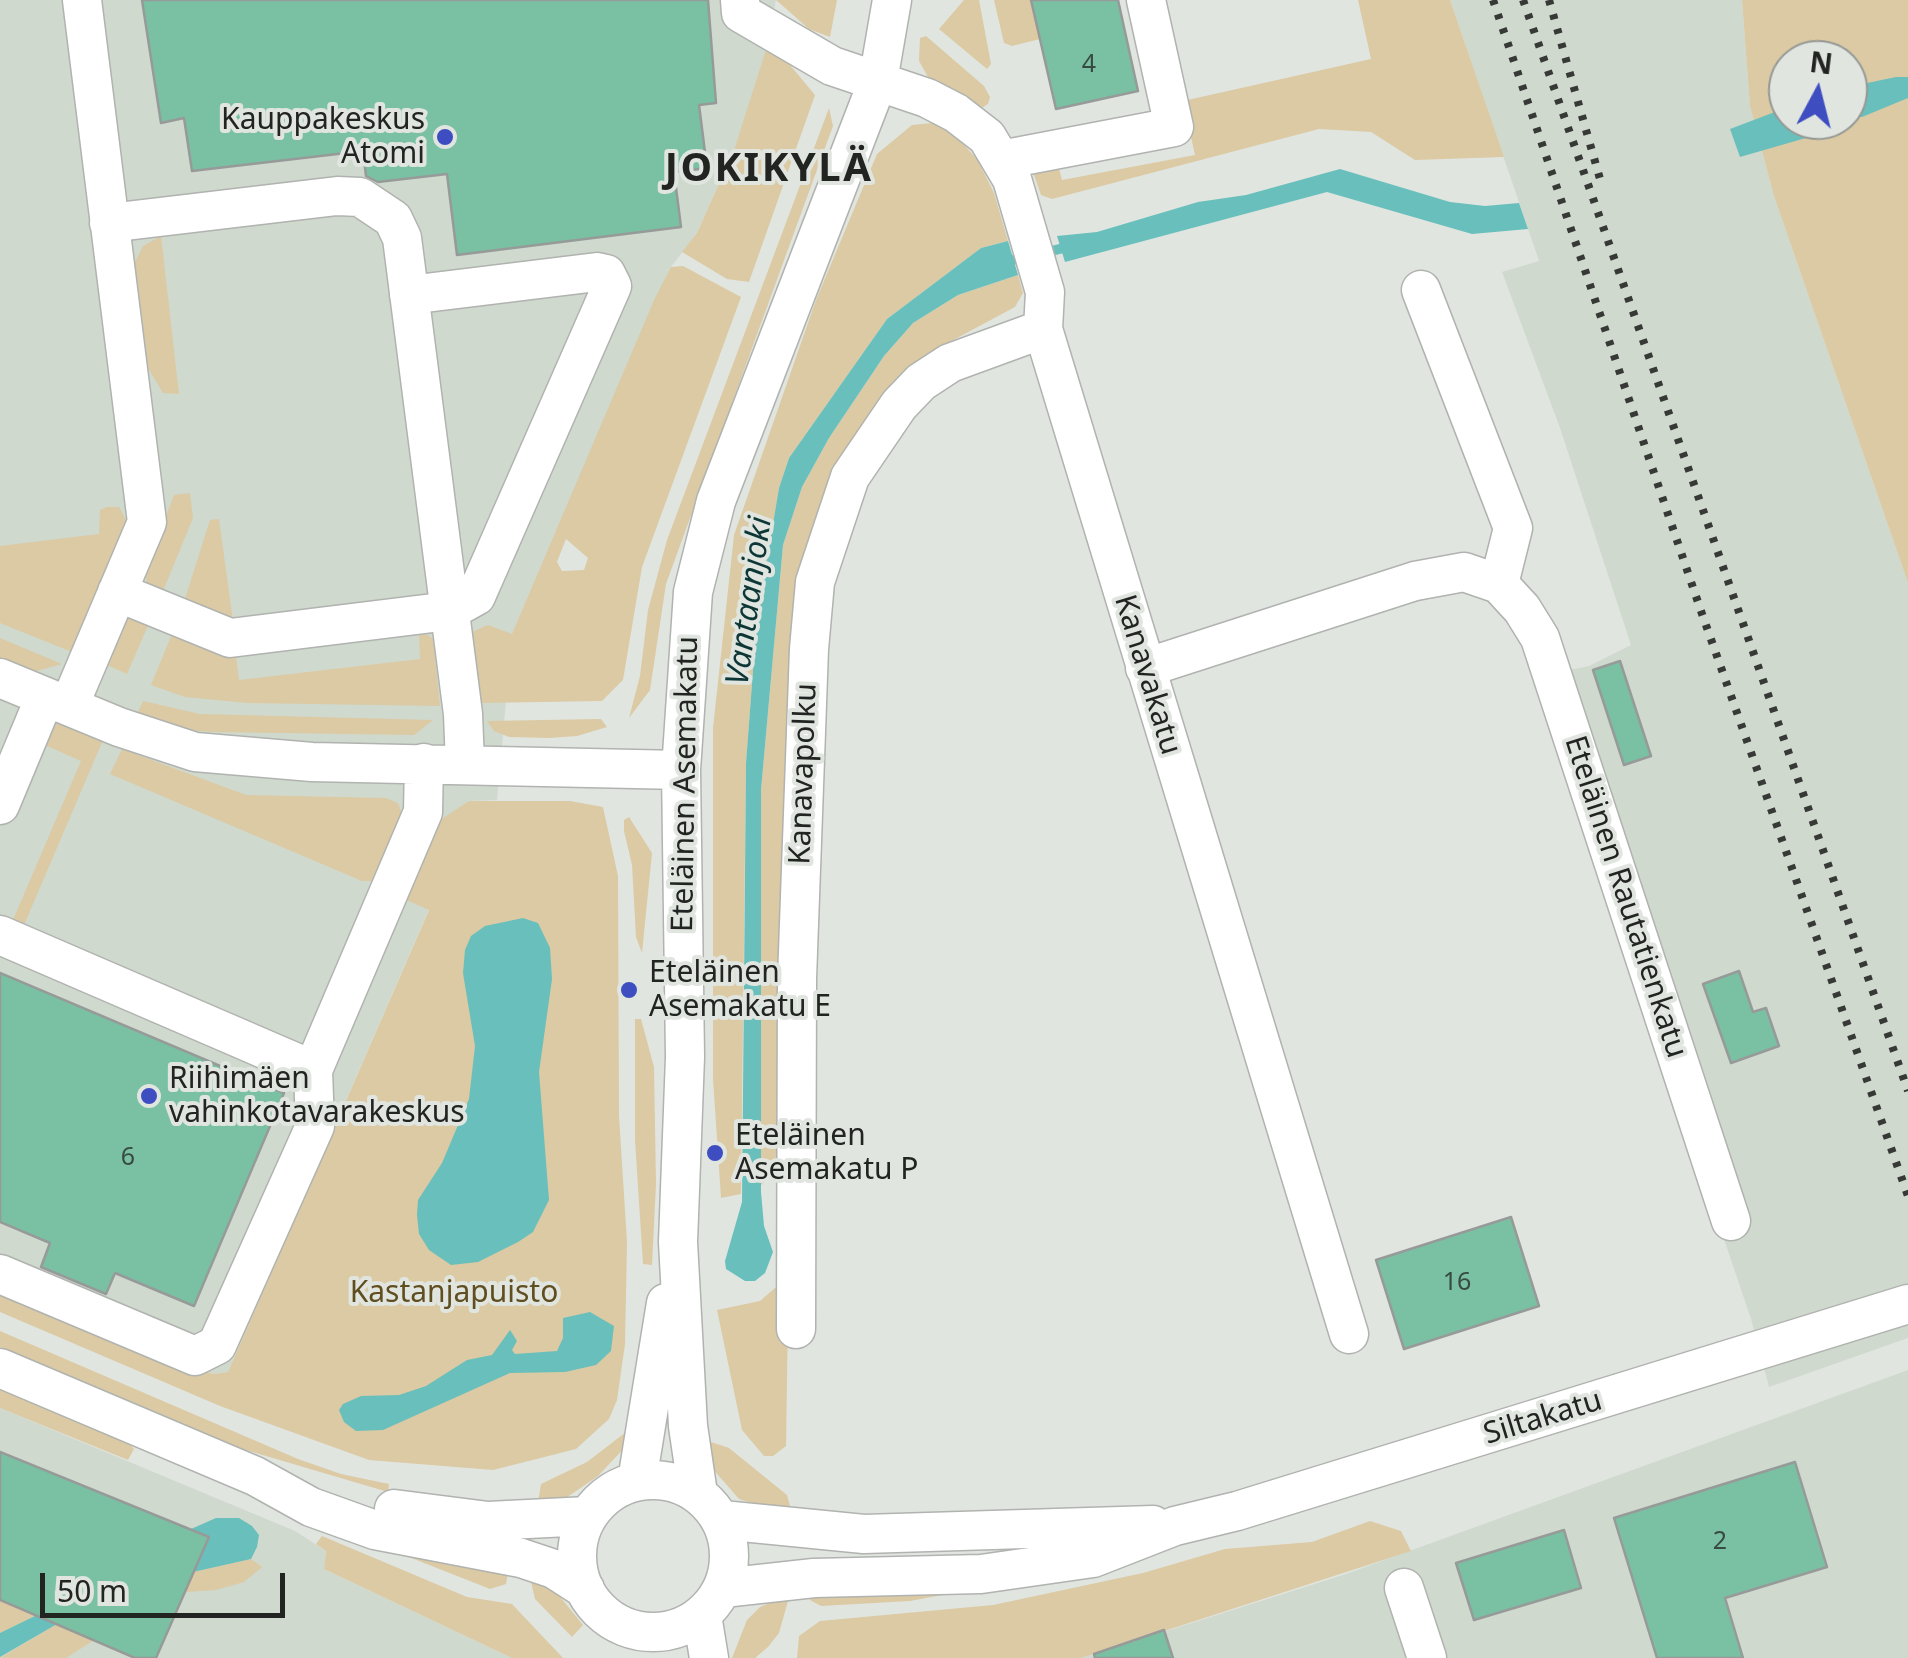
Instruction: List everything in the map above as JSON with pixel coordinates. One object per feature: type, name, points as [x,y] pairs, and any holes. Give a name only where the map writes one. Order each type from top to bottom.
[{"type":"street","points":[[0,805],[117,592],[146,522],[82,0]]},
{"type":"street","name":"Kanavakatu","points":[[740,0],[742,13],[832,66],[878,80],[956,113],[987,138],[1012,178],[1044,310],[1145,668],[1349,1334]]},
{"type":"street","name":"Eteläinen Asemakatu","points":[[710,1507],[688,1426],[678,1242],[685,1057],[681,770],[688,630],[702,546],[878,80],[892,0]]},
{"type":"street","points":[[1001,160],[1174,128],[1146,0]]},
{"type":"street","points":[[109,223],[360,197],[393,219],[402,238],[465,764]]},
{"type":"street","points":[[117,592],[230,638],[449,610],[476,596],[485,584],[612,286],[606,274],[596,272],[409,295]]},
{"type":"street","points":[[1145,668],[1414,580],[1464,572],[1499,584],[1512,528],[1421,290]]},
{"type":"street","name":"Kanavapolku","points":[[796,1329],[798,960],[808,649],[816,582],[850,477],[900,404],[921,382],[1044,310]]},
{"type":"street","name":"Eteläinen Rautatienkatu","points":[[1499,584],[1522,608],[1540,638],[1732,1221]]},
{"type":"street","points":[[0,678],[195,752],[312,762],[681,770]]},
{"type":"street","points":[[0,1274],[195,1356],[217,1345],[315,1126],[313,1070],[424,812],[424,763]]},
{"type":"street","points":[[0,936],[313,1070]]},
{"type":"street","name":"Eteläinen Asemakatu","points":[[637,1481],[678,1242]]},
{"type":"street","name":"Siltakatu","points":[[712,1601],[814,1578],[1037,1568],[1093,1558],[1176,1526],[1908,1304]]},
{"type":"street","points":[[0,1368],[255,1476],[312,1507],[375,1530],[554,1568],[584,1589],[643,1644],[712,1601]]},
{"type":"street","points":[[255,1476],[426,1516],[525,1522],[588,1516]]},
{"type":"street","points":[[584,1589],[577,1552],[588,1516],[618,1488],[637,1481],[680,1484],[710,1507],[730,1566],[712,1601],[709,1658]]},
{"type":"street","name":"Siltakatu","points":[[710,1507],[864,1534],[1176,1526]]},
{"type":"street","points":[[1404,1588],[1428,1658]]},
{"type":"shaded area","points":[[0,0],[776,0],[763,64],[734,150],[697,233],[671,267],[512,635],[497,800],[469,801],[405,899],[429,909],[228,1372],[213,1374],[0,1283]]},
{"type":"shaded area","points":[[1450,0],[1742,0],[1750,106],[1774,196],[1908,583],[1908,1338],[1769,1387],[1751,1319],[1537,686],[1560,672],[1589,666],[1631,645],[1560,428],[1502,272],[1539,261]]},
{"type":"shaded area","points":[[1908,1370],[1908,1658],[1081,1658],[1346,1574]]},
{"type":"shaded area","points":[[0,1408],[295,1531],[326,1551],[324,1569],[512,1658],[0,1658]]},
{"type":"green space","points":[[776,0],[837,0],[830,37],[809,29]]},
{"type":"green space","points":[[964,0],[979,0],[991,64],[987,69],[939,29]]},
{"type":"green space","points":[[994,0],[1031,0],[1040,39],[1012,46],[1004,43]]},
{"type":"green space","points":[[1358,0],[1450,0],[1504,157],[1415,160],[1371,132],[1319,129],[1052,199],[1041,195],[1033,172],[1057,160],[1062,180],[1195,155],[1183,101],[1371,59]]},
{"type":"green space","points":[[1742,0],[1908,0],[1908,583],[1774,196],[1750,106]]},
{"type":"green space","points":[[926,36],[984,86],[990,97],[988,104],[980,109],[943,91],[928,77],[919,61],[920,38]]},
{"type":"green space","points":[[766,50],[790,65],[815,95],[749,282],[727,279],[682,252],[697,233],[734,150]]},
{"type":"green space","points":[[829,108],[833,126],[666,584],[650,690],[629,718],[640,676],[648,610],[667,540]]},
{"type":"green space","points":[[932,123],[952,132],[977,159],[994,193],[1008,241],[981,248],[887,319],[789,458],[779,488],[757,618],[746,763],[741,1194],[721,1198],[713,1079],[713,728],[734,535],[816,300],[877,154],[912,125]]},
{"type":"green space","points":[[161,236],[179,394],[163,393],[147,366],[134,264],[143,246]]},
{"type":"green space","points":[[683,266],[741,297],[642,567],[623,680],[602,701],[481,703],[472,632],[488,625],[512,634],[671,267]],"holes":[[[566,539],[588,558],[584,570],[562,571],[557,562]]]},
{"type":"green space","points":[[1018,275],[1023,293],[1015,307],[929,353],[899,378],[843,456],[794,657],[781,921],[784,1189],[771,1177],[761,1185],[761,790],[783,545],[802,487],[829,438],[884,356],[913,323],[958,295]]},
{"type":"green space","points":[[190,493],[193,518],[163,591],[147,585],[145,572],[174,495]]},
{"type":"green space","points":[[119,507],[127,522],[72,652],[0,623],[0,546],[99,534],[100,510]]},
{"type":"green space","points":[[219,519],[233,621],[184,602],[210,520]]},
{"type":"green space","points":[[127,618],[149,623],[127,674],[107,665],[120,630]]},
{"type":"green space","points":[[172,634],[236,655],[239,680],[420,659],[419,635],[428,635],[433,639],[440,706],[247,703],[185,697],[151,685]]},
{"type":"green space","points":[[0,638],[62,664],[33,672],[0,660]]},
{"type":"green space","points":[[143,701],[200,714],[433,720],[414,735],[214,732],[184,730],[136,716]]},
{"type":"green space","points":[[601,719],[607,727],[577,736],[549,738],[509,737],[494,731],[487,721]]},
{"type":"green space","points":[[57,721],[103,740],[24,925],[13,920],[81,761],[47,746],[48,729]]},
{"type":"green space","points":[[122,749],[246,795],[386,798],[398,803],[402,814],[374,881],[362,881],[110,774]]},
{"type":"green space","name":"Kastanjapuisto","points":[[469,801],[570,801],[603,807],[618,876],[619,1116],[627,1242],[625,1344],[617,1400],[609,1419],[576,1449],[493,1470],[369,1460],[220,1406],[0,1312],[0,1283],[213,1374],[228,1372],[429,910],[404,899],[440,820]]},
{"type":"green space","points":[[629,817],[652,853],[642,953],[636,937],[632,865],[624,831],[624,820]]},
{"type":"green space","points":[[635,1019],[641,1019],[654,1067],[656,1184],[652,1265],[643,1264],[635,1140]]},
{"type":"green space","points":[[783,1281],[788,1315],[786,1446],[773,1456],[764,1456],[742,1430],[717,1310],[760,1301]]},
{"type":"green space","points":[[0,1331],[298,1459],[341,1474],[389,1484],[388,1492],[239,1448],[0,1347]]},
{"type":"green space","points":[[0,1387],[126,1440],[134,1449],[128,1460],[0,1408]]},
{"type":"green space","points":[[630,1429],[628,1444],[598,1476],[560,1502],[537,1508],[541,1484],[587,1462]]},
{"type":"green space","points":[[702,1439],[729,1448],[787,1495],[793,1517],[739,1499],[712,1468]]},
{"type":"green space","points":[[1370,1521],[1401,1531],[1411,1551],[1081,1658],[797,1658],[799,1636],[820,1621],[993,1605],[1143,1573],[1225,1549],[1312,1542]]},
{"type":"green space","points":[[322,1536],[467,1597],[512,1604],[563,1658],[512,1658],[324,1569],[326,1551],[316,1544]]},
{"type":"green space","points":[[361,1538],[509,1567],[506,1584],[490,1589]]},
{"type":"green space","points":[[251,1559],[262,1567],[244,1582],[216,1590],[185,1592],[193,1572]]},
{"type":"green space","points":[[529,1573],[557,1593],[583,1625],[572,1637],[535,1599]]},
{"type":"green space","points":[[964,1591],[910,1601],[821,1606],[810,1600],[809,1592]]},
{"type":"green space","points":[[790,1594],[779,1633],[768,1647],[755,1658],[732,1658],[747,1620],[760,1607]]},
{"type":"green space","points":[[0,1600],[37,1615],[0,1633]]},
{"type":"green space","points":[[57,1624],[94,1640],[66,1658],[0,1658]]},
{"type":"water","points":[[1908,77],[1908,98],[1868,115],[1868,83]]},
{"type":"water","points":[[1768,115],[1768,140],[1799,140],[1740,157],[1730,129]]},
{"type":"water","points":[[1340,169],[1450,202],[1485,206],[1519,203],[1528,229],[1472,234],[1327,192],[1065,262],[1057,236],[1097,232],[1198,202],[1246,195]]},
{"type":"water","points":[[1008,241],[1018,275],[958,295],[913,323],[884,356],[829,438],[802,487],[783,545],[761,790],[761,1192],[764,1226],[773,1252],[765,1273],[755,1281],[745,1281],[726,1269],[725,1261],[742,1202],[746,763],[757,618],[779,488],[789,458],[887,319],[981,248]]},
{"type":"water","points":[[523,918],[538,923],[550,948],[552,979],[539,1072],[549,1200],[533,1232],[518,1242],[478,1262],[451,1265],[429,1250],[419,1234],[417,1215],[418,1200],[442,1163],[469,1099],[475,1046],[463,973],[465,950],[471,936],[485,926]]},
{"type":"water","points":[[590,1312],[614,1326],[611,1351],[596,1365],[565,1372],[510,1373],[383,1430],[356,1431],[344,1422],[339,1410],[343,1404],[361,1396],[399,1395],[426,1386],[467,1360],[492,1355],[510,1330],[517,1341],[512,1350],[515,1354],[557,1351],[563,1338],[563,1318]]},
{"type":"water","points":[[216,1518],[239,1518],[252,1526],[259,1535],[257,1547],[251,1559],[193,1572],[208,1537],[191,1529]]},
{"type":"water","points":[[37,1615],[57,1624],[0,1657],[0,1633]]},
{"type":"building","name":"Kauppakeskus Atomi","points":[[142,0],[708,0],[716,103],[699,105],[707,168],[674,172],[681,227],[457,255],[447,174],[378,182],[366,176],[363,151],[192,171],[184,118],[161,123]]},
{"type":"building","points":[[1031,0],[1118,0],[1138,91],[1056,109]]},
{"type":"building","points":[[1620,661],[1651,756],[1624,765],[1593,670]]},
{"type":"building","points":[[1739,971],[1753,1012],[1766,1008],[1779,1046],[1731,1063],[1703,984]]},
{"type":"building","points":[[0,973],[284,1093],[194,1306],[115,1273],[106,1294],[41,1267],[50,1243],[0,1222]]},
{"type":"building","points":[[1511,1217],[1539,1306],[1404,1349],[1376,1260]]},
{"type":"building","points":[[0,1452],[209,1537],[156,1658],[135,1658],[0,1600]]},
{"type":"building","points":[[1795,1462],[1827,1567],[1725,1598],[1743,1658],[1657,1658],[1614,1518]]},
{"type":"building","points":[[1564,1530],[1581,1588],[1474,1620],[1456,1563]]},
{"type":"building","points":[[1164,1630],[1173,1658],[1095,1658],[1094,1654]]},
{"type":"waterway","name":"Vantaanjoki","points":[[1001,263],[1072,246]]},
{"type":"railway","points":[[1493,0],[1701,611],[1908,1196]]},
{"type":"railway","points":[[1523,0],[1908,1091]]},
{"type":"railway","points":[[1549,0],[1602,186]]},
{"type":"place","name":"Kauppakeskus Atomi","points":[[445,137]]},
{"type":"place","name":"Eteläinen Asemakatu E","points":[[629,990]]},
{"type":"place","name":"Riihimäen vahinkotavarakeskus","points":[[149,1096]]},
{"type":"place","name":"Eteläinen Asemakatu P","points":[[715,1153]]},
{"type":"district","name":"JOKIKYLÄ","points":[[769,170]]}]
